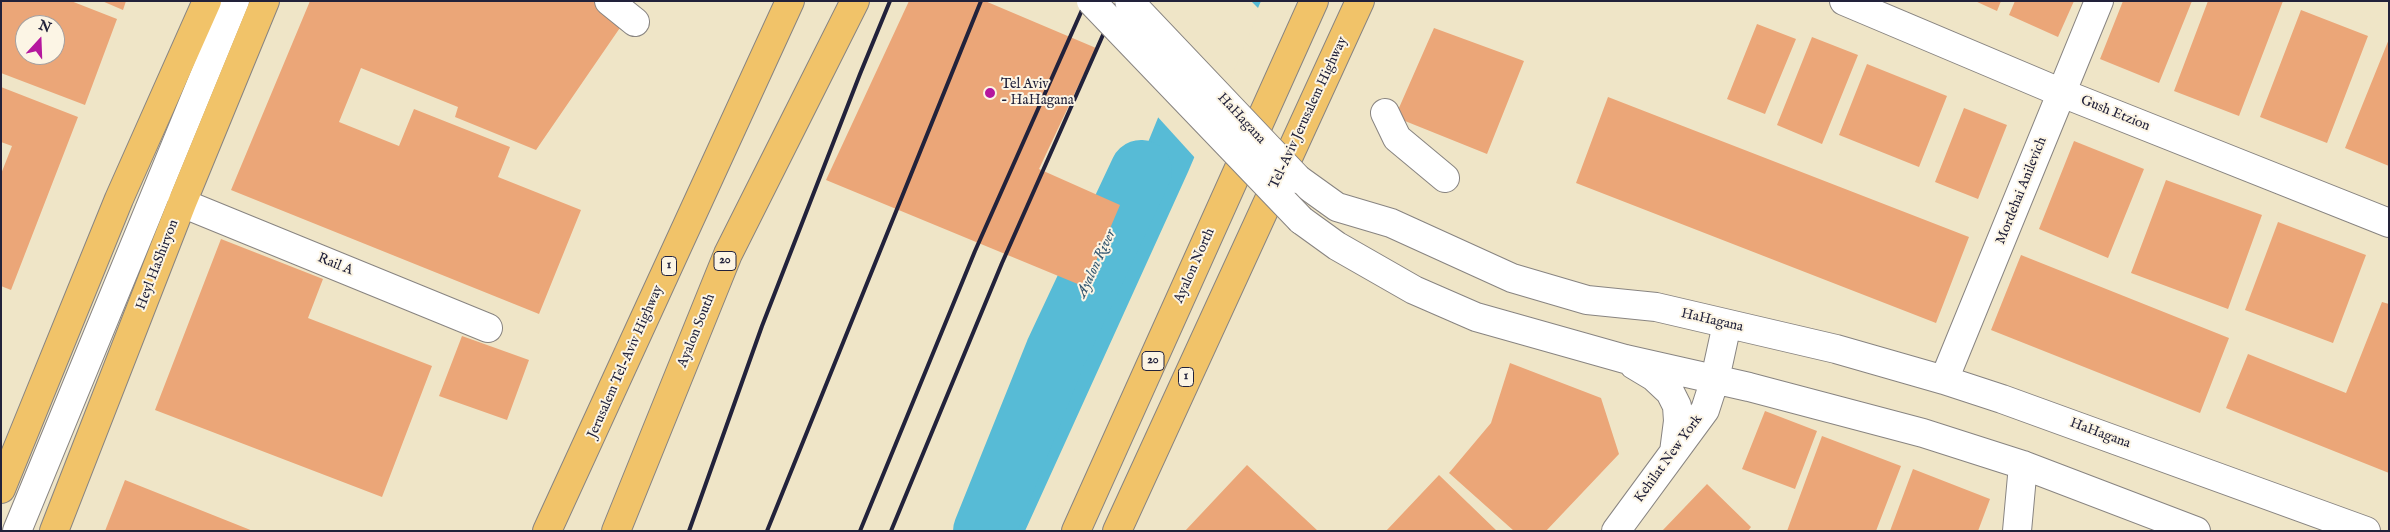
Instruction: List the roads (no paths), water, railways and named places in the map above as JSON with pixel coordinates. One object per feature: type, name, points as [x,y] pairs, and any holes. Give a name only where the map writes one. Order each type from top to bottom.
[{"type":"main road","points":[[1,489],[119,200],[207,1]]},
{"type":"main road","name":"Heyl HaShiryon","points":[[54,531],[182,203],[266,1]]},
{"type":"main road","name":"Jerusalem Tel-Aviv Highway","points":[[547,531],[790,1]]},
{"type":"main road","name":"Ayalon South","points":[[616,531],[728,254],[855,1]]},
{"type":"main road","name":"Ayalon North","points":[[1076,531],[1314,1]]},
{"type":"main road","name":"Tel-Aviv Jerusalem Highway","points":[[1117,531],[1360,1]]},
{"type":"street","points":[[18,529],[234,1]]},
{"type":"street","points":[[609,1],[635,22]]},
{"type":"street","name":"HaHagana","points":[[1091,1],[1301,220],[1337,246],[1422,294],[1476,317],[1625,359],[1715,379],[1923,433],[2023,465],[2185,529]]},
{"type":"street","name":"HaHagana","points":[[1129,1],[1298,179],[1337,207],[1392,223],[1512,278],[1587,300],[1656,307],[1836,349],[2002,398],[2366,531]]},
{"type":"street","name":"Gush Etzion","points":[[1844,1],[2062,93],[2389,224]]},
{"type":"street","name":"Mordehai Anilevich","points":[[1944,380],[2099,1]]},
{"type":"street","points":[[1385,113],[1397,138],[1445,178]]},
{"type":"street","name":"Rail A","points":[[182,203],[488,328]]},
{"type":"street","name":"Kehilat New York","points":[[1616,531],[1705,410],[1715,379],[1727,324]]},
{"type":"street","points":[[1625,359],[1654,378],[1670,392],[1677,406],[1678,421],[1674,452]]},
{"type":"street","points":[[2017,531],[2023,465]]},
{"type":"water","points":[[1200,1],[1261,1],[1188,172],[1025,531],[960,531],[1022,410],[1037,415],[1175,76]]},
{"type":"waterway","name":"Ayalon River","points":[[984,531],[1056,352],[1141,171]]},
{"type":"railway","points":[[689,531],[762,326],[890,1]]},
{"type":"railway","points":[[767,531],[981,1]]},
{"type":"railway","points":[[860,531],[975,251],[1086,1]]},
{"type":"railway","points":[[891,531],[1002,263],[1118,1]]},
{"type":"place","name":"Tel Aviv - HaHagana","points":[[990,93]]}]
